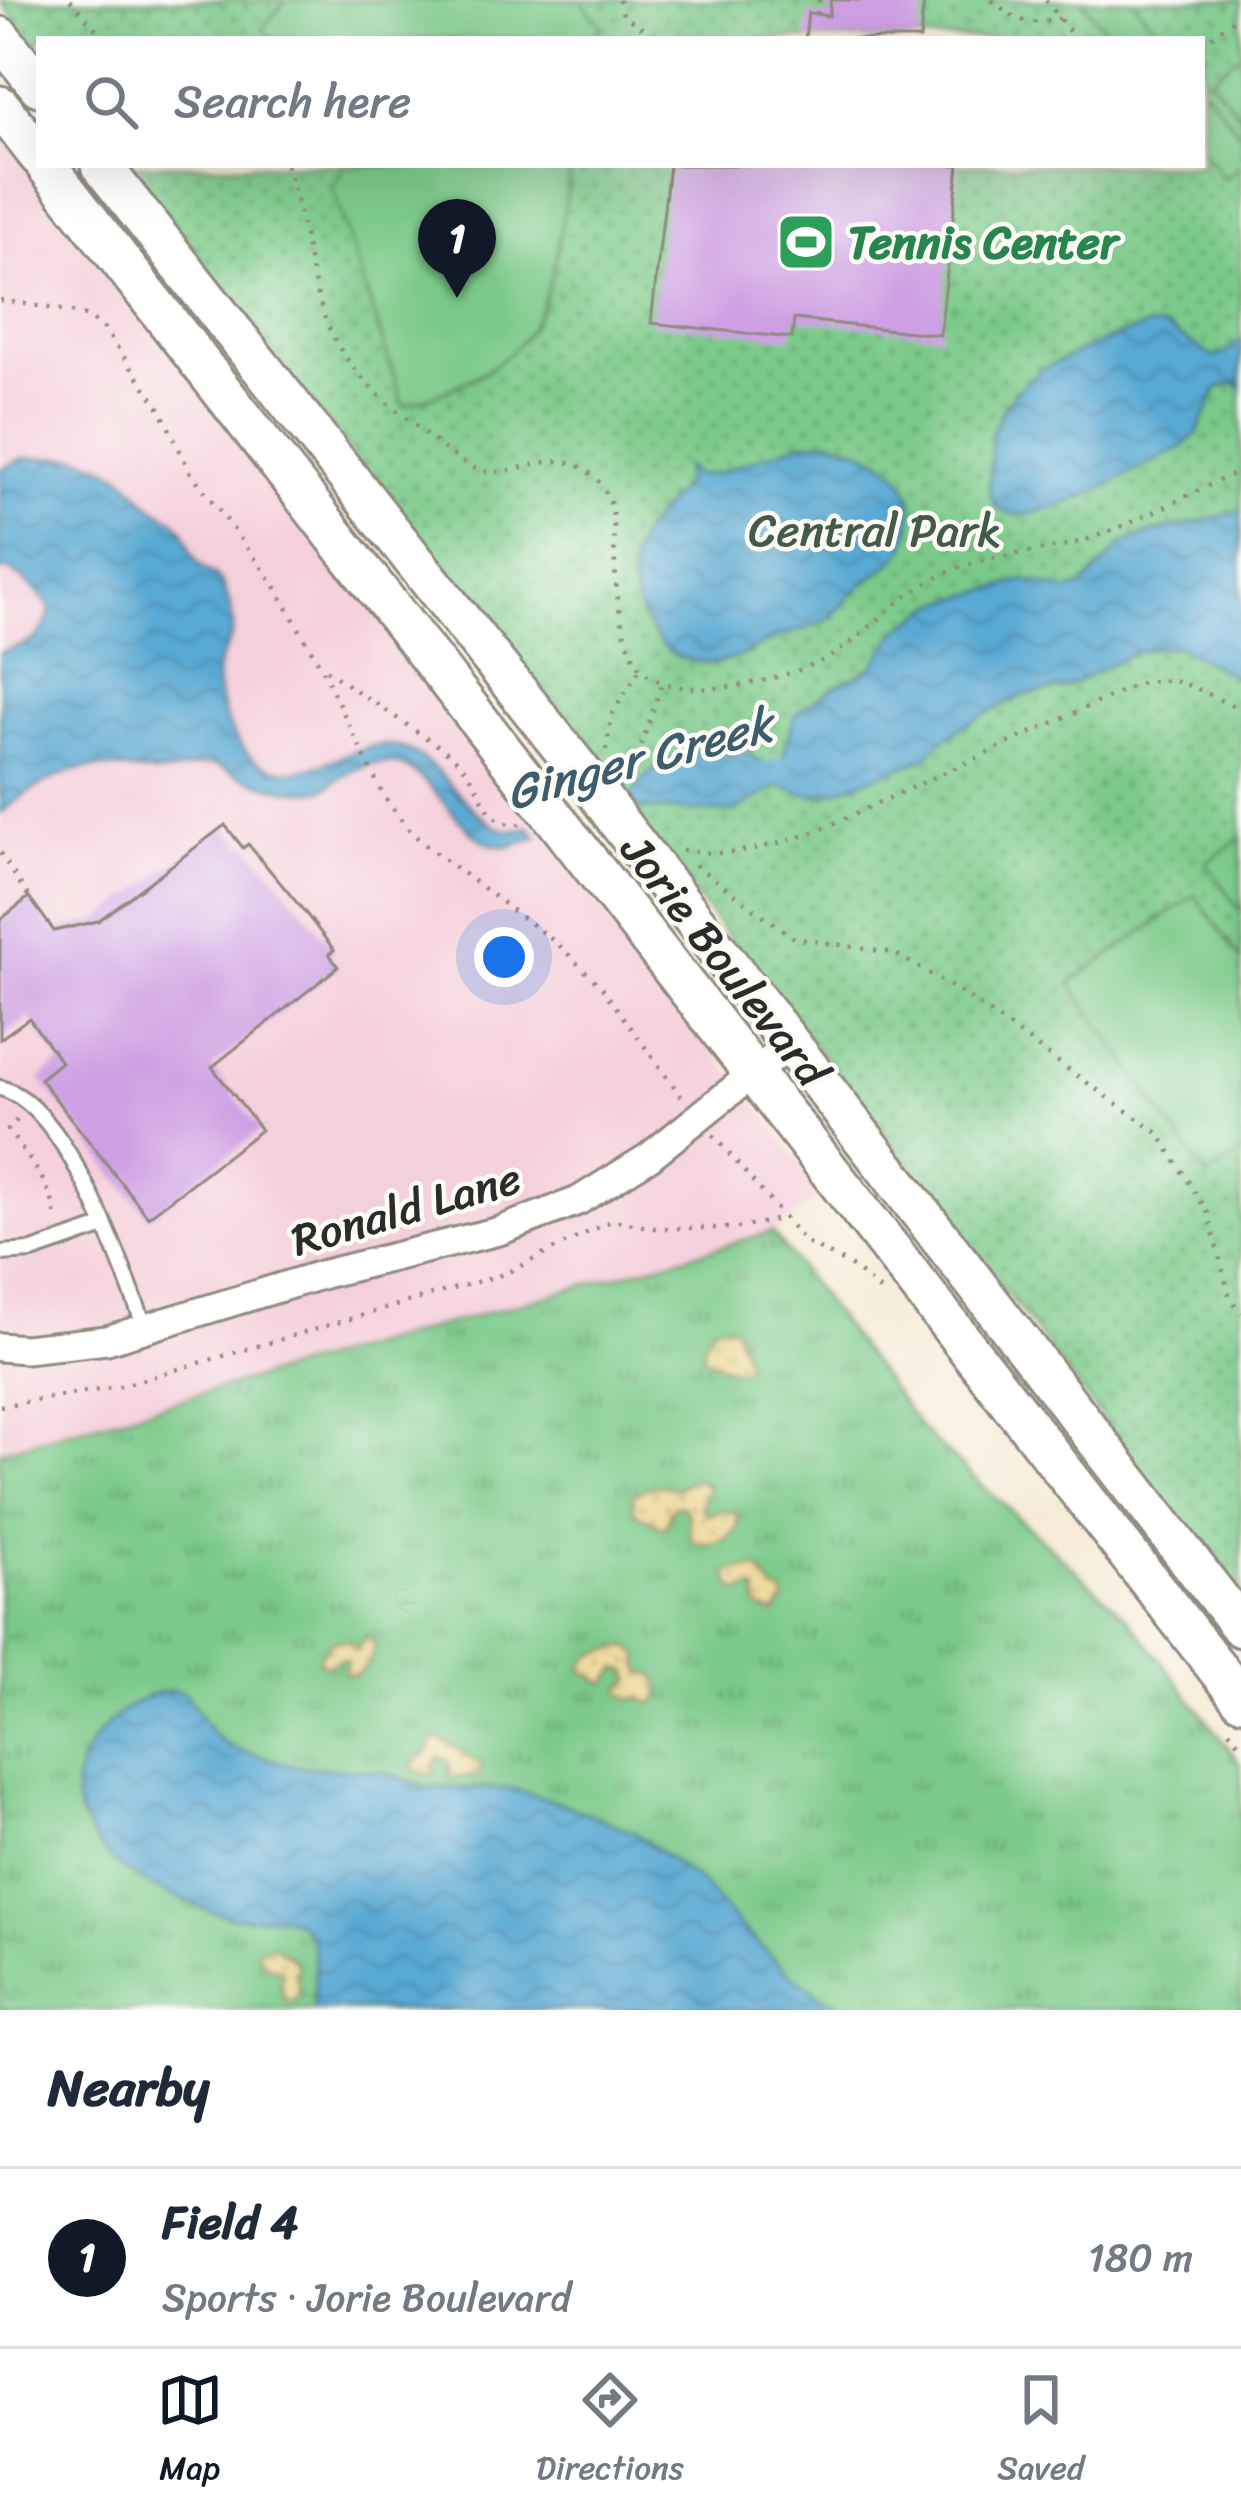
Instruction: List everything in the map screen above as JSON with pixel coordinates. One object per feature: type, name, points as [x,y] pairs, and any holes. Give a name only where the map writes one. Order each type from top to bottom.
[{"type":"main road","points":[[0,37],[36,82]]},
{"type":"main road","points":[[0,106],[36,152]]},
{"type":"main road","name":"Jorie Boulevard","points":[[48,168],[534,813],[571,839],[1241,1699]]},
{"type":"main road","name":"Jorie Boulevard","points":[[103,168],[595,770],[790,1044],[1241,1627]]},
{"type":"street","name":"Ronald Lane","points":[[0,1347],[25,1349],[107,1340],[324,1274],[499,1231],[578,1202],[649,1157],[790,1044]]},
{"type":"lane","points":[[0,1088],[14,1091],[30,1104],[79,1169],[146,1330]]},
{"type":"lane","points":[[0,1253],[32,1251],[105,1226]]},
{"type":"path","points":[[70,0],[102,36]]},
{"type":"path","points":[[619,0],[623,15],[654,36]]},
{"type":"path","points":[[817,14],[819,0]]},
{"type":"path","points":[[992,0],[1025,22],[1060,20]]},
{"type":"path","points":[[1046,0],[1073,36]]},
{"type":"path","points":[[1205,42],[1241,14]]},
{"type":"path","points":[[287,168],[321,308],[355,372],[382,400],[454,457],[479,470],[494,472],[562,461],[580,466],[605,489],[614,514],[618,606],[624,633],[640,668],[662,683],[686,689],[724,686],[808,667],[834,654],[921,586],[954,570],[1095,536],[1241,471]]},
{"type":"path","points":[[0,300],[69,310],[102,326],[159,407],[189,470],[272,581],[322,667],[384,797],[428,848],[559,945],[602,988],[663,1074],[783,1218],[740,1228],[653,1228],[613,1220],[504,1274],[117,1387],[0,1406]]},
{"type":"path","points":[[322,667],[452,755],[500,823],[507,826],[534,813]]},
{"type":"path","points":[[595,770],[612,714],[640,668]]},
{"type":"path","points":[[1241,709],[1177,680],[1156,678],[779,845],[703,854],[672,848],[794,938],[894,953],[959,991],[1159,1134],[1208,1214],[1230,1298],[1241,1313]]},
{"type":"path","points":[[621,807],[662,683]]},
{"type":"path","points":[[0,853],[29,898]]},
{"type":"path","points":[[30,1104],[4,1130],[41,1177],[57,1215],[55,1229]]},
{"type":"shaded area","points":[[0,127],[825,1194],[772,1232],[0,1451]]},
{"type":"green space","name":"Central Park","points":[[0,0],[1241,0],[1241,1602],[892,1142],[129,168],[1205,168],[1205,36],[36,36],[36,48]]},
{"type":"green space","points":[[286,0],[580,0],[602,26],[594,36],[269,36],[262,29]]},
{"type":"green space","points":[[1082,0],[1133,0],[1162,36],[1111,36]]},
{"type":"green space","points":[[1241,54],[1241,117],[1210,78]]},
{"type":"green space","points":[[1205,90],[1241,135],[1241,166],[1224,179],[1205,155]]},
{"type":"green space","points":[[343,168],[570,168],[548,290],[517,346],[453,388],[404,406],[332,188]]},
{"type":"green space","points":[[1241,838],[1241,912],[1206,863]]},
{"type":"green space","points":[[1195,895],[1241,960],[1241,1153],[1207,1177],[1070,983]]},
{"type":"green space","points":[[772,1232],[924,1432],[1129,1619],[1241,1764],[1241,2010],[0,2010],[0,1451]]},
{"type":"sand","points":[[729,1324],[736,1329],[746,1368],[730,1368],[704,1357],[702,1347],[713,1326]]},
{"type":"sand","points":[[690,1481],[708,1487],[701,1506],[704,1512],[737,1513],[738,1527],[716,1543],[691,1538],[689,1516],[682,1506],[675,1506],[662,1527],[634,1512],[633,1495],[638,1492],[659,1486],[676,1489]]},
{"type":"sand","points":[[760,1569],[774,1591],[784,1594],[785,1601],[775,1614],[760,1609],[757,1591],[738,1592],[731,1585],[727,1574]]},
{"type":"sand","points":[[364,1638],[371,1638],[373,1655],[353,1676],[345,1674],[347,1661],[339,1659],[328,1666],[318,1662],[332,1641],[347,1640],[358,1649]]},
{"type":"sand","points":[[630,1647],[640,1655],[644,1673],[659,1680],[660,1696],[655,1704],[621,1692],[632,1679],[628,1671],[618,1668],[605,1684],[583,1670],[592,1656]]},
{"type":"sand","points":[[434,1738],[482,1764],[478,1776],[449,1777],[450,1765],[440,1758],[429,1776],[413,1768]]},
{"type":"sand","points":[[274,1945],[298,1965],[299,1994],[293,2002],[285,2000],[280,1984],[283,1971],[267,1966],[258,1955],[258,1949]]},
{"type":"water","points":[[1149,326],[1165,327],[1214,357],[1225,354],[1241,339],[1241,388],[1236,383],[1218,388],[1197,433],[1182,447],[1088,495],[1021,516],[995,506],[989,492],[992,433],[1016,391],[1040,370]]},
{"type":"water","points":[[831,440],[875,456],[906,486],[912,517],[901,553],[824,622],[726,661],[700,662],[672,653],[640,612],[631,573],[640,539],[684,484],[685,467],[697,476],[718,473],[800,443]]},
{"type":"water","points":[[79,457],[117,473],[149,504],[176,521],[199,564],[221,582],[233,629],[217,675],[221,703],[231,731],[257,761],[298,770],[372,746],[392,745],[424,760],[491,824],[509,830],[529,827],[537,837],[511,846],[479,838],[426,782],[388,763],[364,766],[326,788],[310,791],[269,786],[215,765],[161,773],[88,768],[41,785],[0,814],[0,652],[34,640],[50,609],[20,577],[8,569],[0,571],[0,470],[23,458]]},
{"type":"water","points":[[1241,511],[1241,680],[1179,647],[1158,647],[1133,653],[1067,687],[1021,696],[965,725],[926,758],[824,795],[779,786],[733,812],[638,809],[630,799],[658,766],[687,753],[743,752],[769,769],[779,764],[801,709],[872,667],[898,630],[936,604],[1025,580],[1069,591],[1082,587],[1124,543]]},
{"type":"water","points":[[174,1690],[186,1694],[214,1735],[230,1747],[294,1766],[383,1772],[427,1787],[513,1789],[634,1832],[703,1884],[787,1971],[819,1995],[853,2010],[314,2010],[315,1968],[305,1929],[281,1917],[223,1915],[156,1888],[111,1859],[80,1813],[76,1780],[95,1738],[135,1703]]},
{"type":"building","points":[[831,0],[924,0],[920,36],[805,36],[808,13],[829,16]]},
{"type":"building","name":"Tennis Center","points":[[669,168],[959,168],[940,335],[794,319],[792,338],[651,323]]},
{"type":"building","points":[[225,825],[243,848],[248,844],[308,916],[334,950],[329,954],[338,967],[212,1067],[261,1130],[148,1217],[40,1079],[61,1062],[29,1018],[0,1039],[0,920],[29,897],[54,931],[98,921]]},
{"type":"waterway","name":"Ginger Creek","points":[[755,769],[787,760]]},
{"type":"place","name":"Tennis Center","points":[[806,242]]},
{"type":"place","name":"Field 4","points":[[457,298]]}]
